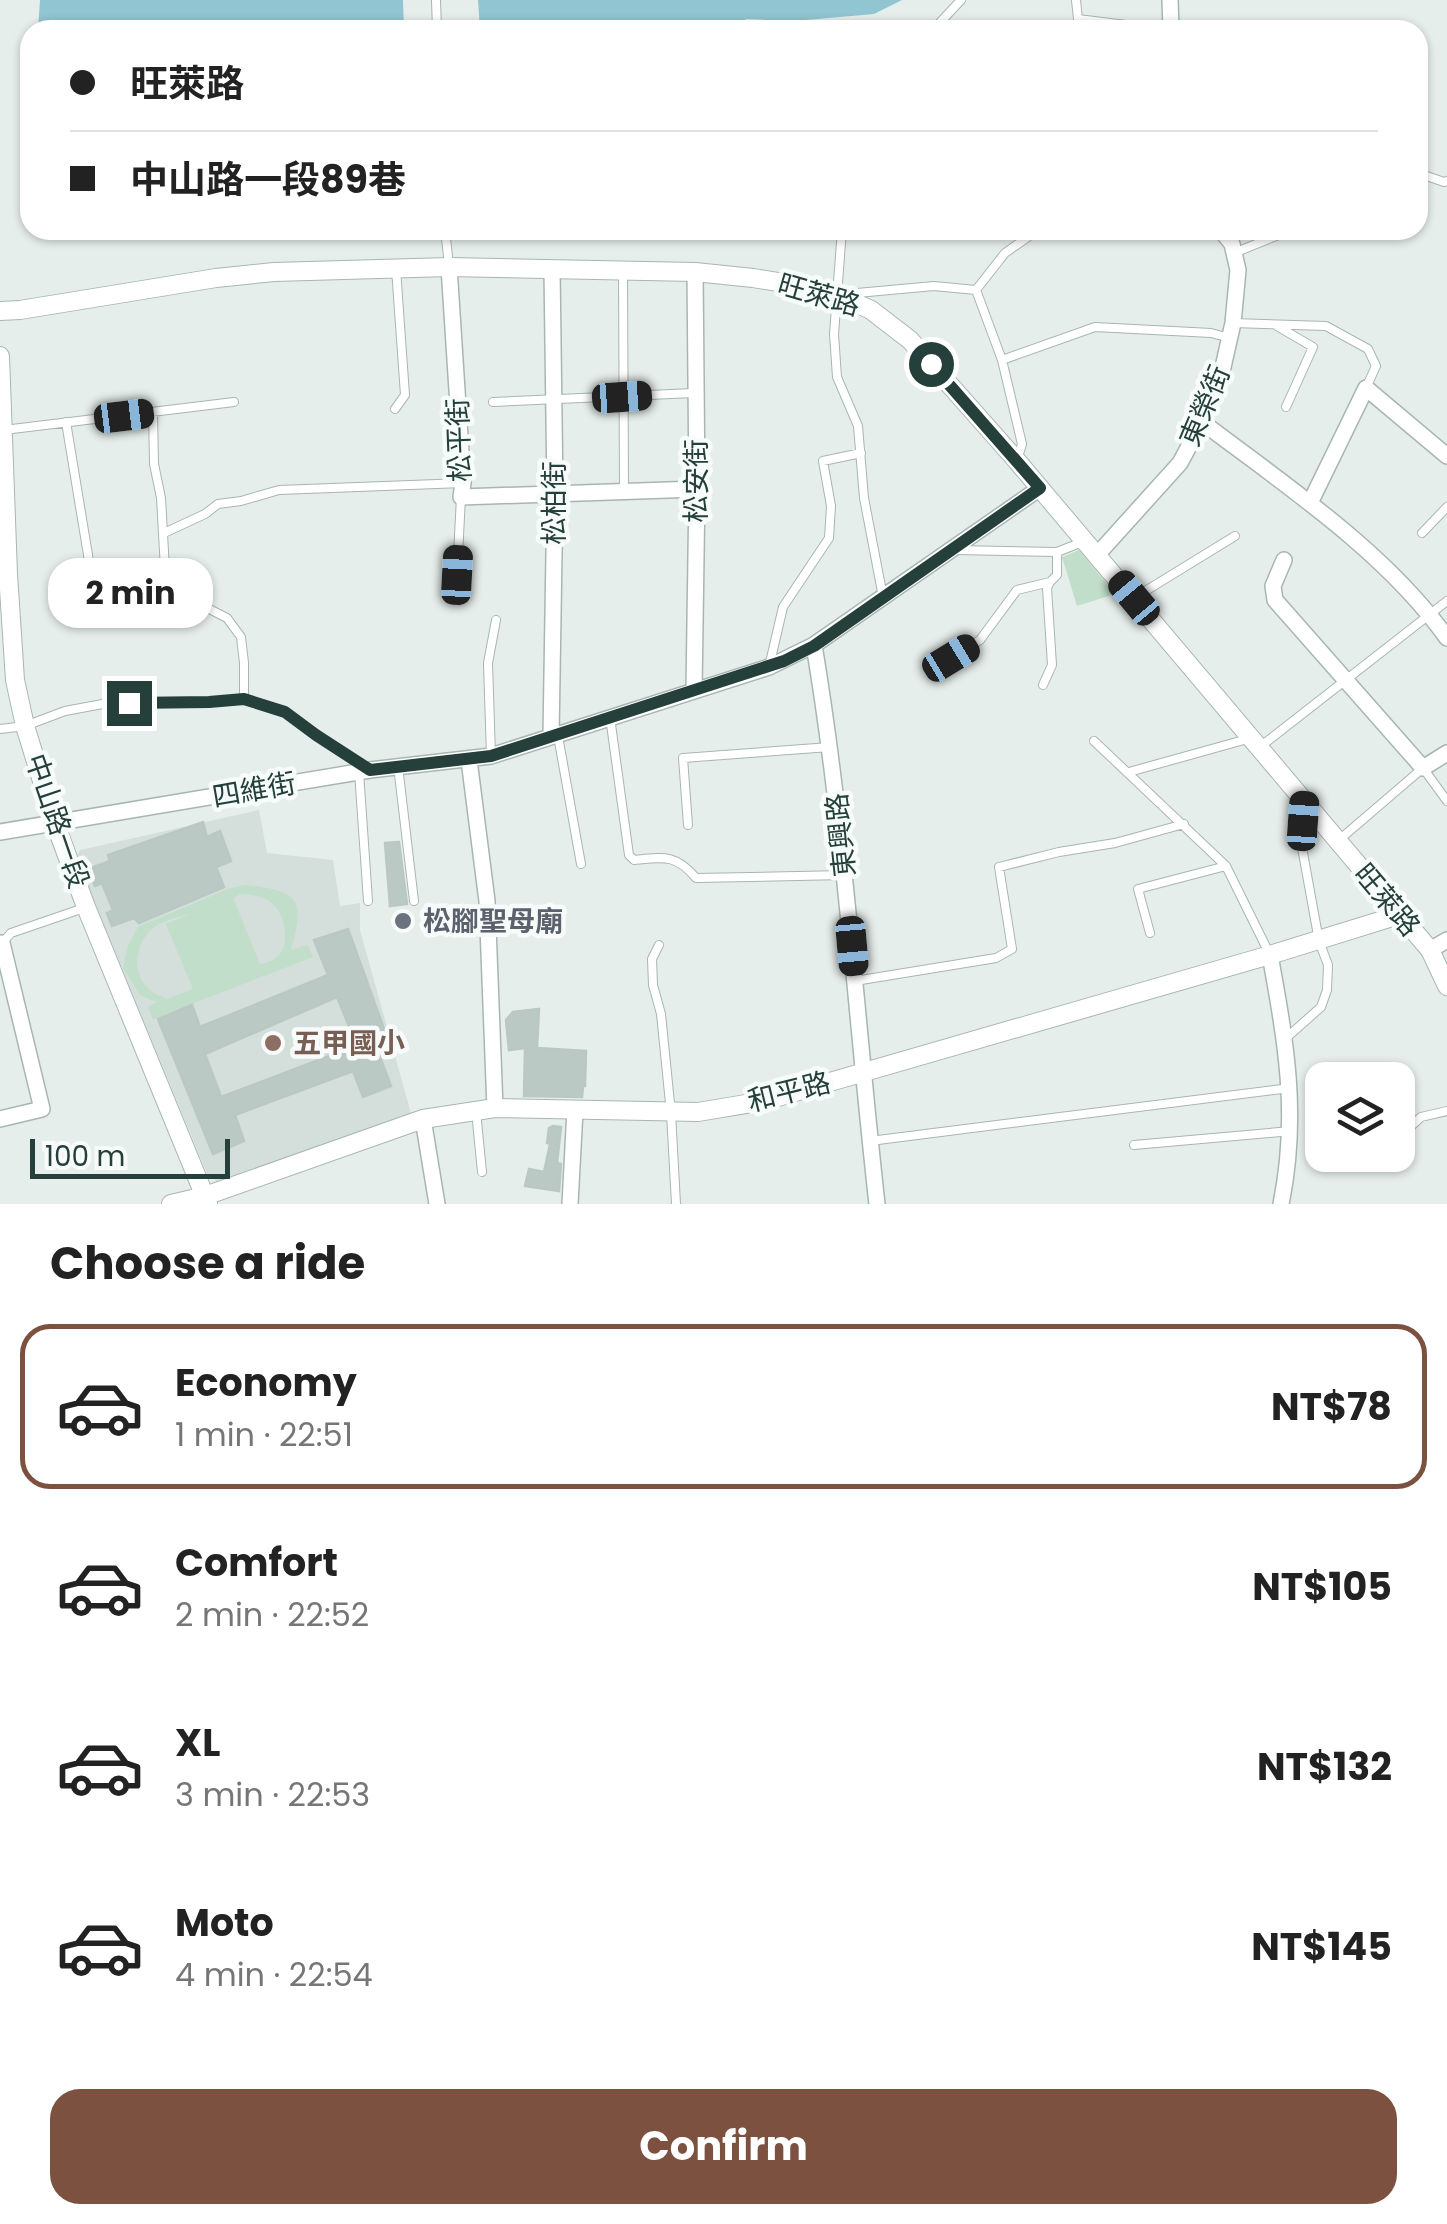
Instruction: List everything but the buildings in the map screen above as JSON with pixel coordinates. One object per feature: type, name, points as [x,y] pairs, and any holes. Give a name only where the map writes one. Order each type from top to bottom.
[{"type":"street","name":"東榮街","points":[[1091,548],[1180,463],[1202,422],[1222,376],[1232,331],[1238,270],[1229,240]]},
{"type":"street","name":"旺萊路","points":[[0,312],[274,272],[449,267],[695,272],[797,284],[836,294],[871,310],[910,340],[1134,598],[1430,950],[1447,986]]},
{"type":"street","name":"松平街","points":[[449,267],[462,490],[555,493],[697,489]]},
{"type":"street","name":"松柏街","points":[[552,269],[555,735]]},
{"type":"street","name":"松安街","points":[[694,690],[695,272]]},
{"type":"street","name":"中山路一段","points":[[0,356],[8,676],[86,907],[207,1200]]},
{"type":"street","points":[[1310,503],[1366,388],[1447,456]]},
{"type":"street","points":[[1202,422],[1310,503],[1370,555],[1430,614],[1447,638]]},
{"type":"street","name":"四維街","points":[[0,832],[365,771],[491,756],[769,667],[814,646],[1040,488]]},
{"type":"street","points":[[1284,560],[1272,586],[1275,600],[1423,768],[1447,752]]},
{"type":"street","name":"東興路","points":[[814,646],[846,874],[877,1204]]},
{"type":"street","points":[[469,760],[487,901],[495,1108]]},
{"type":"street","name":"和平路","points":[[171,1204],[207,1200],[423,1119],[495,1108],[698,1112],[764,1101],[1400,915]]},
{"type":"street","points":[[1430,950],[1447,940]]},
{"type":"street","points":[[0,1119],[42,1109],[1,944]]},
{"type":"street","points":[[1270,955],[1290,1088],[1291,1131],[1281,1204]]},
{"type":"street","points":[[570,1204],[575,1110]]},
{"type":"street","points":[[423,1119],[438,1204]]},
{"type":"lane","points":[[942,20],[961,0]]},
{"type":"lane","points":[[1076,0],[1078,19],[1086,20]]},
{"type":"lane","points":[[446,240],[449,267]]},
{"type":"lane","points":[[841,240],[834,334],[838,377],[858,426],[864,498],[883,597]]},
{"type":"lane","points":[[976,290],[1005,253],[1024,240]]},
{"type":"lane","points":[[1234,254],[1268,240]]},
{"type":"lane","points":[[396,269],[405,395],[396,409]]},
{"type":"lane","points":[[623,271],[624,492]]},
{"type":"lane","points":[[836,294],[934,286],[976,290]]},
{"type":"lane","points":[[976,290],[1002,360],[1022,444],[1017,461]]},
{"type":"lane","points":[[1002,360],[1095,327],[1211,333],[1273,324],[1326,326],[1368,349],[1376,366],[1366,388]]},
{"type":"lane","points":[[1273,324],[1313,347],[1286,407]]},
{"type":"lane","points":[[493,402],[694,393]]},
{"type":"lane","points":[[4,430],[234,402]]},
{"type":"lane","points":[[152,412],[166,586]]},
{"type":"lane","points":[[66,422],[90,568]]},
{"type":"lane","points":[[769,667],[783,607],[829,538],[830,506],[823,462],[861,454]]},
{"type":"lane","points":[[164,533],[218,504],[279,490],[372,484],[462,490],[457,575]]},
{"type":"lane","points":[[1422,533],[1447,507]]},
{"type":"lane","points":[[1134,598],[1235,536]]},
{"type":"lane","points":[[953,550],[1058,552],[1091,548]]},
{"type":"lane","points":[[1043,685],[1052,665],[1047,588],[1057,575],[1058,552]]},
{"type":"lane","points":[[951,658],[980,640],[1018,590],[1050,582]]},
{"type":"lane","points":[[72,598],[166,586],[227,618],[241,637],[244,699]]},
{"type":"lane","points":[[1130,772],[1255,742],[1346,681],[1447,601]]},
{"type":"lane","points":[[491,756],[488,663],[496,620]]},
{"type":"lane","points":[[0,729],[108,703],[244,699],[285,712],[365,771],[368,900]]},
{"type":"lane","points":[[610,717],[629,856],[634,860],[665,858],[685,864],[696,878],[846,874]]},
{"type":"lane","points":[[555,735],[581,864]]},
{"type":"lane","points":[[1094,741],[1226,866],[1270,955]]},
{"type":"lane","points":[[688,826],[683,758],[831,747]]},
{"type":"lane","points":[[398,766],[414,902]]},
{"type":"lane","points":[[1338,841],[1423,768],[1447,800]]},
{"type":"lane","points":[[1285,1040],[1321,1006],[1328,965],[1319,941],[1301,842],[1304,800]]},
{"type":"lane","points":[[855,981],[996,958],[1012,950],[999,867],[1116,843],[1184,824]]},
{"type":"lane","points":[[1150,933],[1138,888],[1226,866]]},
{"type":"lane","points":[[1,944],[10,933],[86,907]]},
{"type":"lane","points":[[660,945],[652,959],[653,986],[661,1014],[676,1204]]},
{"type":"lane","points":[[870,1141],[1290,1088]]},
{"type":"lane","points":[[476,1111],[482,1172]]},
{"type":"lane","points":[[1415,1123],[1447,1111]]},
{"type":"lane","points":[[1134,1145],[1291,1131]]},
{"type":"shaded area","name":"五甲國小","points":[[259,810],[267,853],[333,860],[340,906],[360,903],[360,930],[412,1117],[217,1181],[208,1176],[76,857],[80,850]]},
{"type":"green space","points":[[1079,550],[1115,594],[1077,606],[1062,557]]},
{"type":"green space","points":[[245,885],[287,894],[294,900],[298,919],[291,950],[307,945],[313,957],[153,1019],[148,1007],[157,1002],[140,995],[123,968],[138,927]],"holes":[[[240,894],[266,899],[283,919],[284,946],[269,962],[260,964],[233,898]],[[193,913],[166,924],[193,989],[167,999],[152,992],[140,977],[139,950],[154,927]]]},
{"type":"water","points":[[40,0],[403,0],[404,20],[39,20]]},
{"type":"water","points":[[478,0],[902,0],[874,14],[805,20],[479,20]]},
{"type":"place","name":"松腳聖母廟","points":[[403,921]]},
{"type":"place","name":"五甲國小","points":[[273,1043]]},
{"type":"route","points":[[129,703],[244,699],[285,712],[370,770],[491,756],[784,661],[814,646],[1040,488],[931,364]]}]
